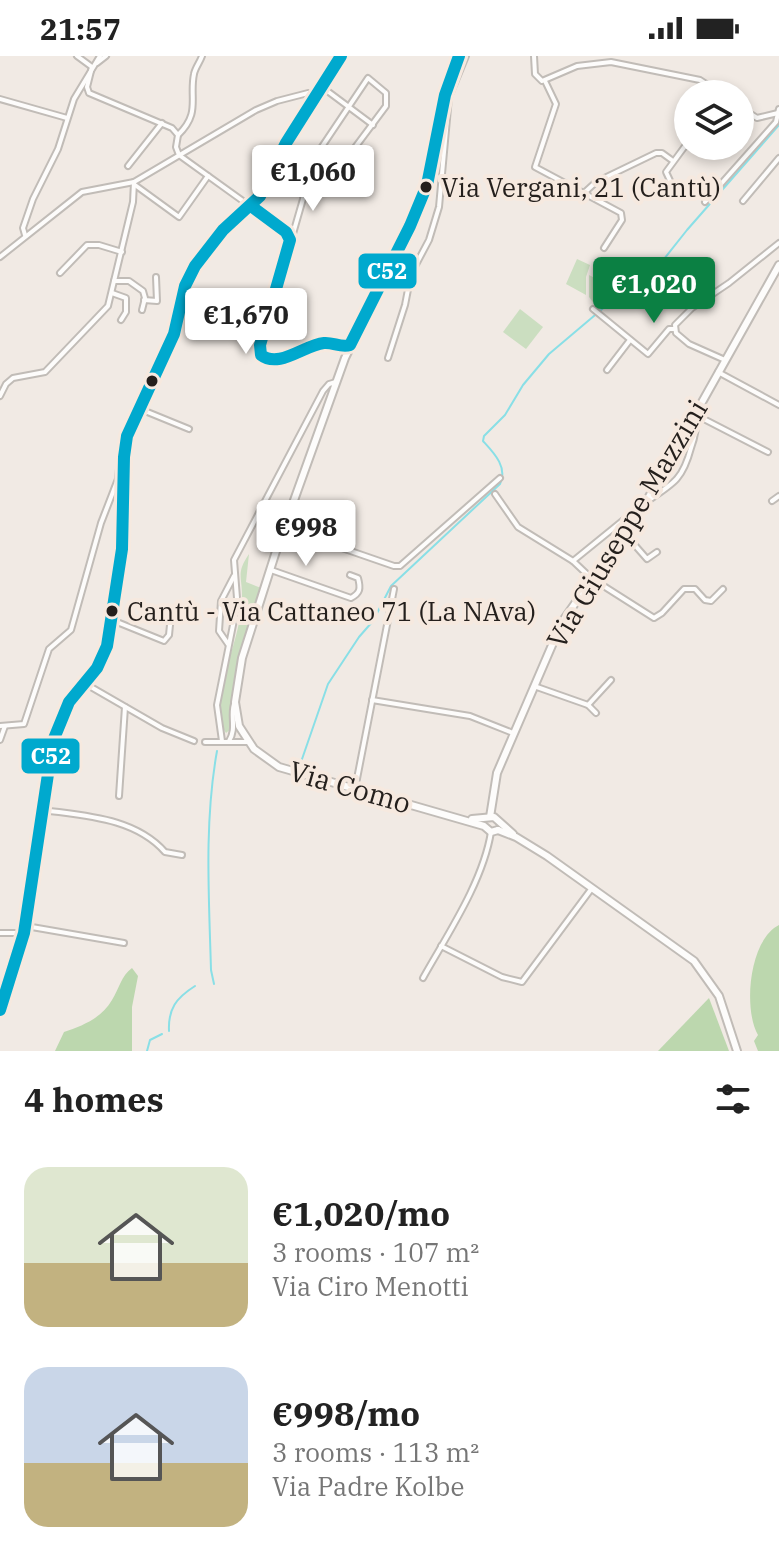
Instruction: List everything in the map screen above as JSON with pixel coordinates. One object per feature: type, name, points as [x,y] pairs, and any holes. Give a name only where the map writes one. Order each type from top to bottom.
[{"type":"street","points":[[77,56],[92,67]]},
{"type":"street","points":[[25,235],[23,228],[33,199],[58,149],[81,85],[103,56]]},
{"type":"street","points":[[202,56],[194,77],[194,106],[186,126],[178,135],[176,147],[179,155],[286,232],[290,238]]},
{"type":"street","points":[[0,1010],[25,930],[53,741],[69,702],[104,654],[112,620],[122,549],[123,467],[127,436],[174,334],[185,286],[195,266],[223,230],[260,196],[282,150],[341,56]]},
{"type":"street","points":[[229,741],[234,727],[232,710],[246,642],[284,528],[350,345],[422,199],[430,174],[445,95],[459,56]]},
{"type":"street","points":[[388,358],[411,274],[429,240],[439,207],[449,97],[466,56]]},
{"type":"street","points":[[534,56],[536,77],[545,81],[556,104],[535,167],[623,216],[604,248]]},
{"type":"street","points":[[545,81],[577,66],[611,62],[700,80]]},
{"type":"street","points":[[92,67],[87,87],[91,95],[162,123],[178,135]]},
{"type":"street","points":[[309,166],[331,181],[386,106],[385,91],[368,78],[309,166],[303,199],[259,352],[263,357],[274,360],[325,343],[350,345]]},
{"type":"street","points":[[322,87],[373,125]]},
{"type":"street","points":[[0,257],[82,192],[134,184],[265,105],[308,93],[315,96]]},
{"type":"street","points":[[0,99],[67,118]]},
{"type":"street","points":[[754,116],[765,116],[779,110]]},
{"type":"street","points":[[705,202],[776,122],[779,110]]},
{"type":"street","points":[[128,166],[162,123]]},
{"type":"street","points":[[584,193],[596,182],[656,153],[662,153],[673,161],[666,175],[673,187]]},
{"type":"street","points":[[743,201],[779,158]]},
{"type":"street","points":[[134,184],[179,217],[208,176]]},
{"type":"street","points":[[0,396],[13,378],[45,372],[106,310],[122,252],[134,184]]},
{"type":"street","points":[[597,311],[648,354],[692,308],[779,243]]},
{"type":"street","points":[[60,273],[87,245],[122,252]]},
{"type":"street","name":"Via Giuseppe Mazzini","points":[[484,826],[494,823],[493,792],[497,773],[562,622],[646,502],[779,265]]},
{"type":"street","points":[[144,300],[157,301],[156,277]]},
{"type":"street","points":[[114,281],[129,281],[143,291],[142,310]]},
{"type":"street","points":[[112,293],[126,298],[126,312],[121,320]]},
{"type":"street","points":[[674,329],[689,344],[725,360]]},
{"type":"street","points":[[607,370],[630,340]]},
{"type":"street","points":[[335,344],[345,358]]},
{"type":"street","points":[[718,372],[779,405]]},
{"type":"street","points":[[222,741],[217,705],[237,598],[234,560],[323,391],[336,382]]},
{"type":"street","points":[[140,409],[189,429]]},
{"type":"street","points":[[695,414],[768,452]]},
{"type":"street","points":[[573,561],[683,474],[697,427],[695,414]]},
{"type":"street","points":[[0,740],[2,726],[24,724],[49,649],[71,630],[101,523],[119,469],[123,467]]},
{"type":"street","points":[[284,528],[400,566],[500,478]]},
{"type":"street","points":[[495,494],[518,527],[654,618],[684,589],[695,589],[705,600],[711,601],[723,589]]},
{"type":"street","points":[[772,501],[779,496]]},
{"type":"street","points":[[610,530],[621,535],[647,559],[657,552]]},
{"type":"street","points":[[270,570],[351,598],[358,594],[360,587],[358,578],[350,575]]},
{"type":"street","points":[[228,646],[219,631],[221,601],[235,574]]},
{"type":"street","points":[[355,789],[394,589]]},
{"type":"street","points":[[112,620],[164,641],[168,637],[171,615]]},
{"type":"street","points":[[588,705],[611,680]]},
{"type":"street","points":[[84,683],[179,736],[194,741]]},
{"type":"street","points":[[534,686],[588,705],[596,713]]},
{"type":"street","points":[[372,700],[470,716],[513,733]]},
{"type":"street","points":[[205,742],[246,740],[237,719],[235,702]]},
{"type":"street","points":[[119,796],[125,707]]},
{"type":"street","name":"Via Como","points":[[246,740],[266,760],[279,767],[484,826]]},
{"type":"street","points":[[43,810],[119,822],[156,842],[165,852],[182,855]]},
{"type":"street","name":"Via Como","points":[[446,815],[494,823],[684,952],[719,996],[737,1051]]},
{"type":"street","points":[[423,978],[463,907],[487,849],[494,823]]},
{"type":"street","points":[[441,946],[502,977],[522,982],[592,888]]},
{"type":"street","points":[[0,933],[25,930],[124,943]]},
{"type":"green space","points":[[577,259],[590,265],[586,295],[566,284]]},
{"type":"green space","points":[[589,275],[617,290],[599,310],[589,297]]},
{"type":"green space","points":[[520,309],[543,327],[526,349],[503,332]]},
{"type":"green space","points":[[249,554],[246,582],[261,588],[239,657],[232,692],[232,728],[226,733],[221,720],[220,701],[239,622],[241,570]]},
{"type":"green space","points":[[779,925],[779,1051],[758,1051],[754,1041],[758,1035],[751,1009],[752,976],[761,945]]},
{"type":"green space","points":[[132,968],[138,976],[132,1007],[132,1051],[55,1051],[64,1032],[103,1012]]},
{"type":"green space","points":[[709,998],[729,1051],[658,1051]]},
{"type":"waterway","points":[[301,762],[328,684],[373,621],[391,586],[500,484],[501,466],[483,441],[484,436],[505,415],[523,385],[549,354],[614,299],[623,278],[629,275],[645,283],[779,125]]},
{"type":"waterway","points":[[214,984],[208,860],[210,805],[217,751]]},
{"type":"waterway","points":[[169,1031],[174,1005],[195,986]]},
{"type":"waterway","points":[[147,1051],[150,1040],[162,1034]]},
{"type":"transit line","name":"C52","points":[[0,1010],[24,933],[53,741],[69,702],[97,668],[107,646],[122,549],[127,436],[174,334],[185,286],[195,266],[223,230],[260,196],[286,143],[341,56]]},
{"type":"transit line","name":"C52","points":[[251,206],[286,232],[290,240],[260,345],[261,355],[276,359],[324,343],[350,345],[410,226],[427,185],[445,95],[459,56]]},
{"type":"place","name":"Via Vergani, 21 (Cantù)","points":[[426,187]]},
{"type":"place","name":"Cantù - Via Cattaneo 71 (La NAva)","points":[[112,611]]}]
